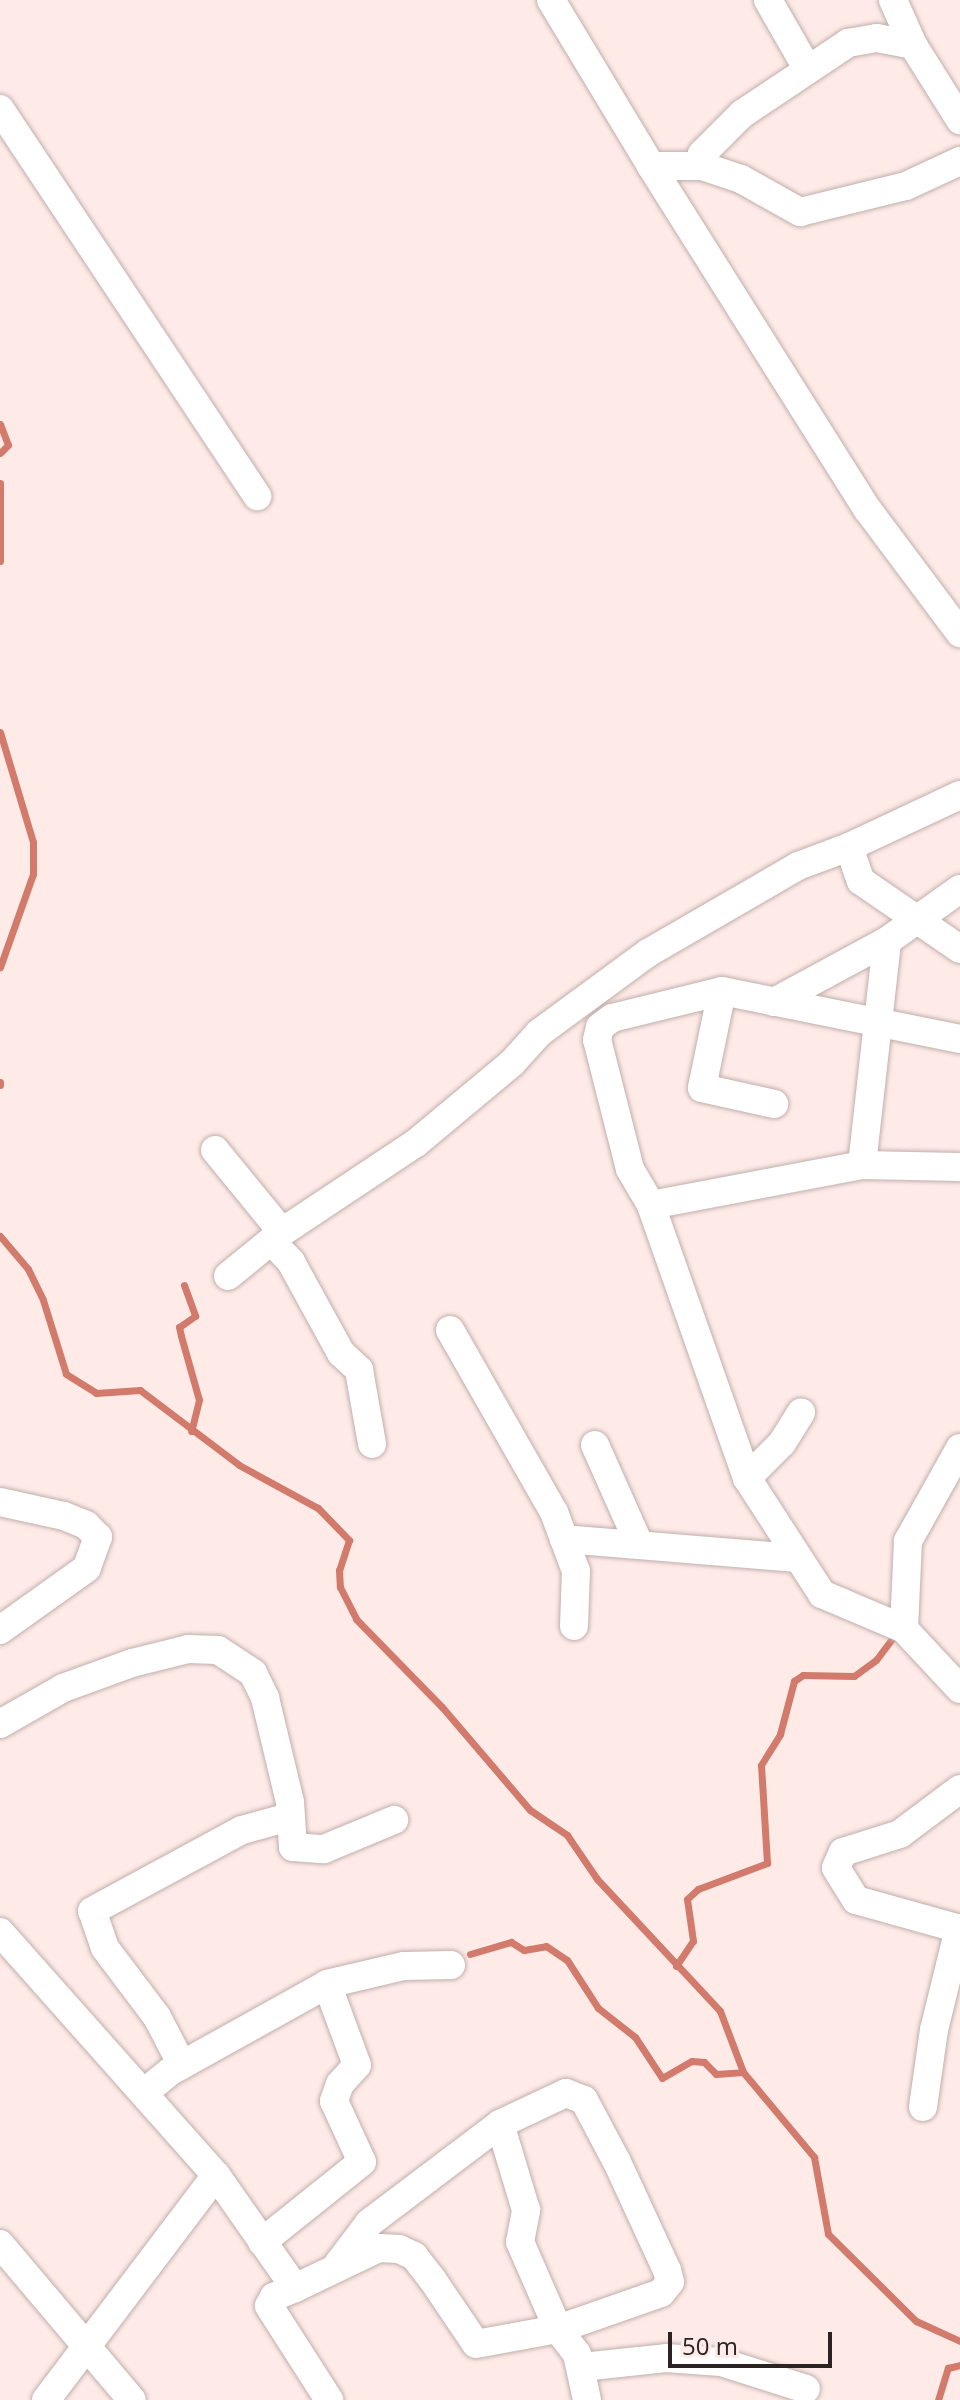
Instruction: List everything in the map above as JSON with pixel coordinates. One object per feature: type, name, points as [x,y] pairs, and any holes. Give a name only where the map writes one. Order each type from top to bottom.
[{"type":"street","points":[[551,0],[651,166],[868,510],[960,633]]},
{"type":"street","points":[[768,0],[807,68]]},
{"type":"street","points":[[893,0],[913,45],[960,120]]},
{"type":"street","points":[[702,166],[702,154],[742,114],[848,43],[877,38],[913,45]]},
{"type":"street","points":[[0,109],[257,496]]},
{"type":"street","points":[[651,166],[702,166],[741,179],[800,212],[906,186],[960,161]]},
{"type":"street","points":[[228,1276],[277,1236],[384,1168],[512,1063],[539,1033],[648,953],[798,866],[849,847],[960,795]]},
{"type":"street","points":[[849,847],[861,881],[960,949]]},
{"type":"street","points":[[774,1002],[887,941],[960,889]]},
{"type":"street","points":[[862,1165],[887,941]]},
{"type":"street","points":[[722,991],[702,1088],[774,1104]]},
{"type":"street","points":[[960,1039],[931,1029],[878,1025],[722,991],[658,1003],[612,1018],[600,1027],[597,1040],[614,1122],[630,1169],[651,1205],[747,1478],[795,1558],[822,1594],[904,1629],[960,1689]]},
{"type":"street","points":[[215,1150],[277,1236],[335,1345],[359,1370],[372,1444]]},
{"type":"street","points":[[651,1205],[862,1165],[960,1167]]},
{"type":"street","points":[[450,1330],[554,1512],[579,1595],[574,1626]]},
{"type":"street","points":[[747,1478],[782,1443],[801,1412]]},
{"type":"street","points":[[595,1445],[639,1544]]},
{"type":"street","points":[[904,1629],[908,1541],[960,1448]]},
{"type":"street","points":[[0,1502],[64,1516],[86,1525],[98,1537],[87,1568],[0,1630]]},
{"type":"street","points":[[564,1539],[795,1558]]},
{"type":"street","points":[[0,1724],[63,1688],[132,1663],[188,1649],[218,1650],[253,1673],[265,1698],[289,1817],[290,1843],[302,1851],[324,1849],[394,1820]]},
{"type":"street","points":[[923,2107],[934,2030],[959,1928],[856,1900],[836,1868],[843,1852],[900,1834],[960,1789]]},
{"type":"street","points":[[182,2065],[157,2017],[105,1948],[92,1911],[242,1830],[289,1817]]},
{"type":"street","points":[[0,1932],[216,2175],[295,2288]]},
{"type":"street","points":[[145,2092],[182,2065],[327,1984],[404,1966],[451,1965]]},
{"type":"street","points":[[262,2242],[362,2162],[334,2101],[340,2084],[357,2065],[327,1984]]},
{"type":"street","points":[[329,2400],[269,2306],[274,2297],[338,2264],[379,2248],[414,2256],[476,2344],[558,2329],[661,2293],[670,2282],[667,2270],[584,2100],[577,2094],[554,2096],[500,2124],[369,2223],[338,2264]]},
{"type":"street","points":[[500,2124],[526,2210],[520,2242],[558,2329],[582,2367],[587,2400]]},
{"type":"street","points":[[46,2400],[216,2175]]},
{"type":"street","points":[[0,2244],[132,2400]]},
{"type":"street","points":[[582,2367],[666,2358],[721,2362],[806,2389]]},
{"type":"waterway","points":[[0,424],[8,445],[0,453]]},
{"type":"waterway","points":[[0,483],[0,561]]},
{"type":"waterway","points":[[0,732],[33,842],[33,874],[0,967]]},
{"type":"waterway","points":[[0,1236],[28,1269],[43,1300],[66,1374],[96,1393],[140,1390],[239,1465],[318,1508],[349,1540],[339,1570],[340,1587],[356,1619],[442,1707],[530,1810],[567,1835],[597,1879],[720,2011],[743,2072],[814,2157],[828,2234],[916,2321],[960,2341]]},
{"type":"waterway","points":[[184,1285],[195,1316],[179,1327],[199,1400],[191,1431]]},
{"type":"waterway","points":[[676,1966],[693,1941],[687,1899],[698,1889],[767,1863],[761,1765],[780,1734],[794,1681],[803,1675],[854,1676],[876,1660],[896,1633]]},
{"type":"waterway","points":[[470,1954],[511,1942],[524,1950],[546,1946],[567,1960],[598,2008],[635,2037],[662,2078],[692,2061],[704,2062],[716,2074],[743,2072]]},
{"type":"waterway","points":[[938,2400],[948,2368],[960,2365]]}]
